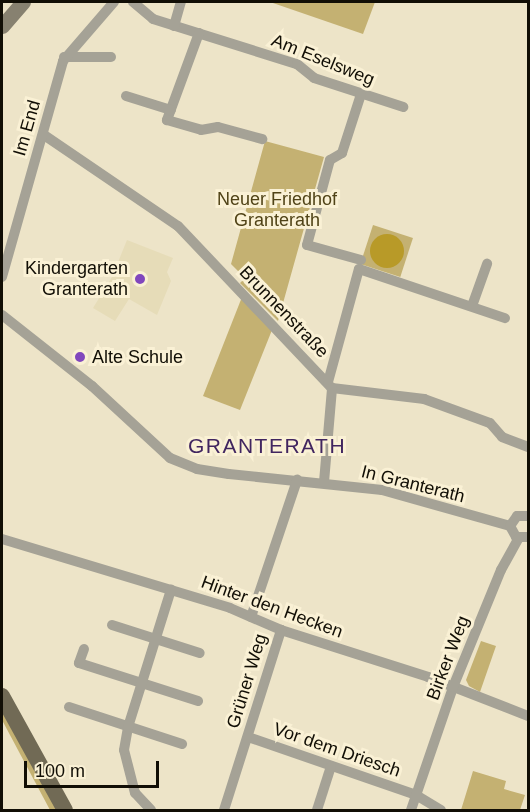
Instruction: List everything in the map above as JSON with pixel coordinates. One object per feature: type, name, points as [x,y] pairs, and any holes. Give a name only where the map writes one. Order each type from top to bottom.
[{"type":"main road","points":[[2,696],[65,810]]},
{"type":"street","points":[[2,26],[23,2]]},
{"type":"street","name":"Im End","points":[[2,277],[44,135],[64,57],[114,2]]},
{"type":"street","name":"Am Eselsweg","points":[[133,2],[153,19],[297,64],[314,78],[403,107]]},
{"type":"street","points":[[174,26],[181,2]]},
{"type":"street","points":[[199,33],[168,120],[201,130],[218,127],[262,139]]},
{"type":"street","points":[[64,57],[111,57]]},
{"type":"street","points":[[361,94],[342,153],[330,160],[307,245],[361,260]]},
{"type":"street","points":[[126,96],[171,110]]},
{"type":"street","name":"Brunnenstraße","points":[[44,135],[178,226],[330,385]]},
{"type":"street","points":[[472,306],[487,264]]},
{"type":"street","points":[[324,482],[330,385],[358,269],[505,318]]},
{"type":"street","name":"In Granterath","points":[[2,315],[92,386],[170,458],[197,469],[382,490],[510,526]]},
{"type":"street","points":[[330,385],[424,399],[490,423],[502,437],[528,447]]},
{"type":"street","points":[[251,617],[297,480]]},
{"type":"street","points":[[524,537],[510,526],[517,516],[528,516]]},
{"type":"street","name":"Birker Weg","points":[[411,810],[453,687],[501,570],[524,537]]},
{"type":"street","name":"Hinter den Hecken","points":[[2,538],[251,617],[280,630],[453,687],[528,716]]},
{"type":"street","points":[[151,810],[135,793],[129,779],[124,750],[128,727],[171,590]]},
{"type":"street","points":[[112,625],[200,653]]},
{"type":"street","name":"Grüner Weg","points":[[224,810],[280,630]]},
{"type":"street","points":[[84,649],[79,663],[198,701]]},
{"type":"street","points":[[69,707],[182,744]]},
{"type":"street","name":"Vor dem Driesch","points":[[248,737],[416,795]]},
{"type":"street","points":[[316,810],[331,766]]},
{"type":"street","points":[[416,795],[441,810]]},
{"type":"shaded area","points":[[387,234],[399,239],[404,251],[399,263],[387,268],[375,263],[370,251],[375,239]]},
{"type":"shaded area","name":"Kindergarten Granterath","points":[[127,240],[173,258],[167,272],[171,281],[157,315],[129,299],[115,321],[93,308],[112,277]]},
{"type":"green space","points":[[270,2],[375,2],[363,34]]},
{"type":"green space","name":"Neuer Friedhof Granterath","points":[[265,141],[324,157],[278,321],[240,283],[245,278],[231,264]]},
{"type":"green space","points":[[373,225],[413,238],[400,277],[360,264]]},
{"type":"green space","points":[[242,297],[272,330],[240,410],[203,396]]},
{"type":"green space","points":[[481,641],[496,646],[480,692],[469,686],[466,680]]},
{"type":"green space","points":[[2,707],[58,810],[50,810],[2,720]]},
{"type":"green space","points":[[473,771],[506,781],[504,789],[525,795],[520,810],[461,810]]},
{"type":"place","name":"Kindergarten Granterath","points":[[140,279]]},
{"type":"place","name":"Alte Schule","points":[[80,357]]},
{"type":"district","name":"GRANTERATH","points":[[267,446]]}]
